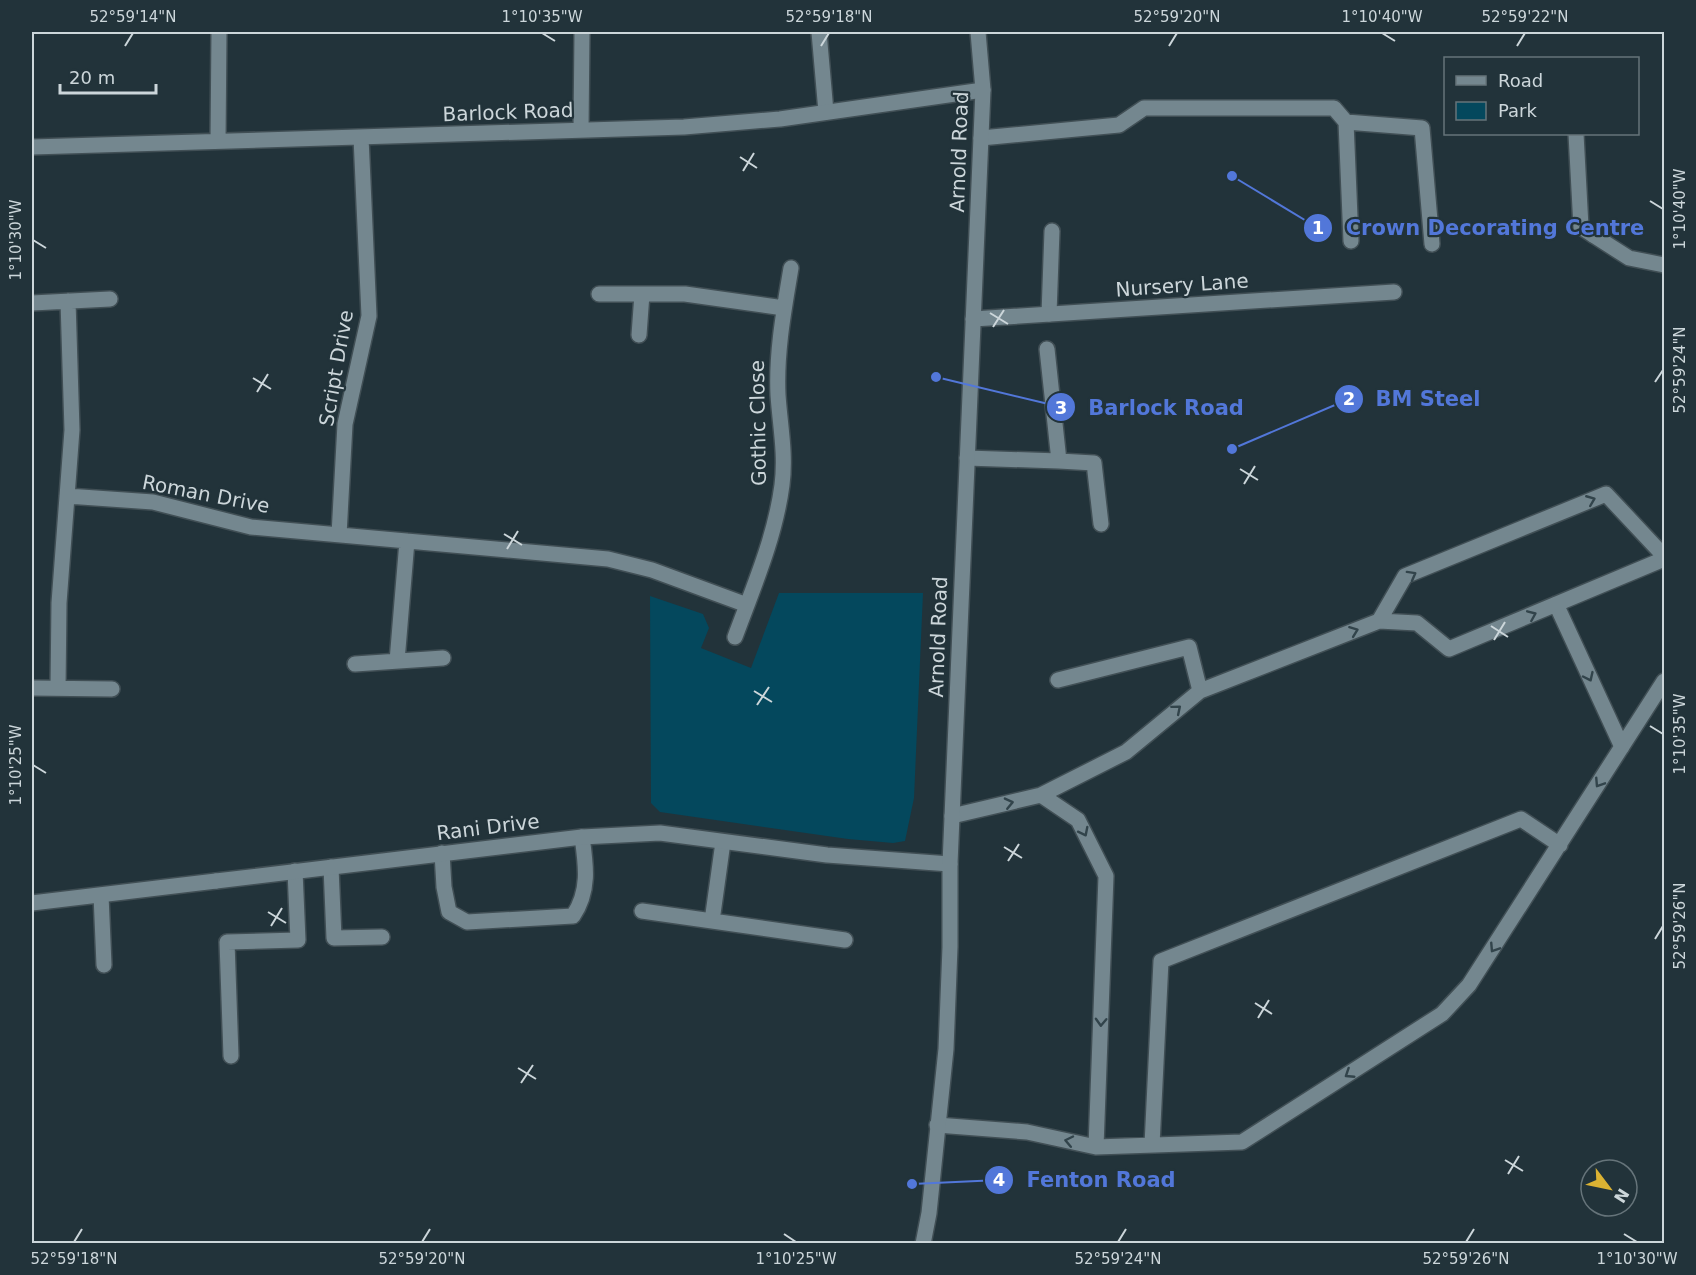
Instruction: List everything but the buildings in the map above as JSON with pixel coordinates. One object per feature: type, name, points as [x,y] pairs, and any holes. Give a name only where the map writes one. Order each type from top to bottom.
[{"type":"street","points":[[218,141],[219,32]]},
{"type":"street","points":[[581,130],[582,32]]},
{"type":"street","points":[[819,32],[826,112]]},
{"type":"street","name":"Arnold Road","points":[[923,1244],[946,1049],[950,864],[983,90],[978,32]]},
{"type":"street","name":"Barlock Road","points":[[32,147],[684,127],[780,119],[983,90]]},
{"type":"street","points":[[981,138],[1119,125],[1144,108],[1334,108],[1346,122],[1351,241]]},
{"type":"street","points":[[1346,122],[1422,128],[1432,244]]},
{"type":"street","points":[[1576,135],[1581,227],[1629,258],[1665,265]]},
{"type":"street","name":"Script Drive","points":[[339,535],[345,424],[369,316],[362,137]]},
{"type":"street","points":[[1049,314],[1052,231]]},
{"type":"street","name":"Gothic Close","points":[[735,637],[775,526],[782,483],[784,445],[778,394],[778,347],[790,268]]},
{"type":"street","name":"Nursery Lane","points":[[973,319],[1394,292]]},
{"type":"street","points":[[599,294],[685,294],[784,308]]},
{"type":"street","points":[[639,335],[642,294]]},
{"type":"street","points":[[32,303],[110,299]]},
{"type":"street","points":[[58,688],[59,603],[72,430],[68,301]]},
{"type":"street","points":[[1047,349],[1059,461]]},
{"type":"street","points":[[967,458],[1094,463],[1101,524]]},
{"type":"street","points":[[952,816],[1041,795],[1126,752],[1200,691],[1379,621],[1417,623],[1449,649],[1665,558],[1606,494],[1405,576],[1379,621]]},
{"type":"street","name":"Roman Drive","points":[[67,496],[153,502],[251,527],[608,559],[651,570],[747,605]]},
{"type":"street","points":[[397,661],[408,541]]},
{"type":"street","points":[[1556,604],[1622,747]]},
{"type":"street","points":[[1058,680],[1189,647],[1200,691]]},
{"type":"street","points":[[355,664],[443,658]]},
{"type":"street","points":[[937,1125],[1027,1132],[1096,1147],[1242,1142],[1442,1014],[1469,985],[1665,681]]},
{"type":"street","points":[[32,688],[112,689]]},
{"type":"street","points":[[1041,795],[1078,820],[1106,876],[1096,1147]]},
{"type":"street","points":[[1152,1145],[1161,961],[1521,819],[1560,845]]},
{"type":"street","name":"Rani Drive","points":[[32,903],[582,837],[660,833],[827,855],[950,864]]},
{"type":"street","points":[[442,853],[444,887],[449,912],[467,922],[573,915],[583,901],[586,865],[582,837]]},
{"type":"street","points":[[712,921],[723,842]]},
{"type":"street","points":[[331,867],[334,938],[382,937]]},
{"type":"street","points":[[231,1056],[227,942],[298,939],[295,871]]},
{"type":"street","points":[[101,895],[104,965]]},
{"type":"street","points":[[642,911],[845,940]]},
{"type":"green space","points":[[779,593],[923,593],[914,798],[905,841],[893,843],[848,839],[660,812],[651,803],[650,596],[703,614],[709,628],[701,648],[751,668]]},
{"type":"place","name":"Crown Decorating Centre","points":[[1232,176]]},
{"type":"place","name":"Barlock Road","points":[[936,377]]},
{"type":"place","name":"BM Steel","points":[[1232,449]]},
{"type":"place","name":"Fenton Road","points":[[912,1184]]}]
